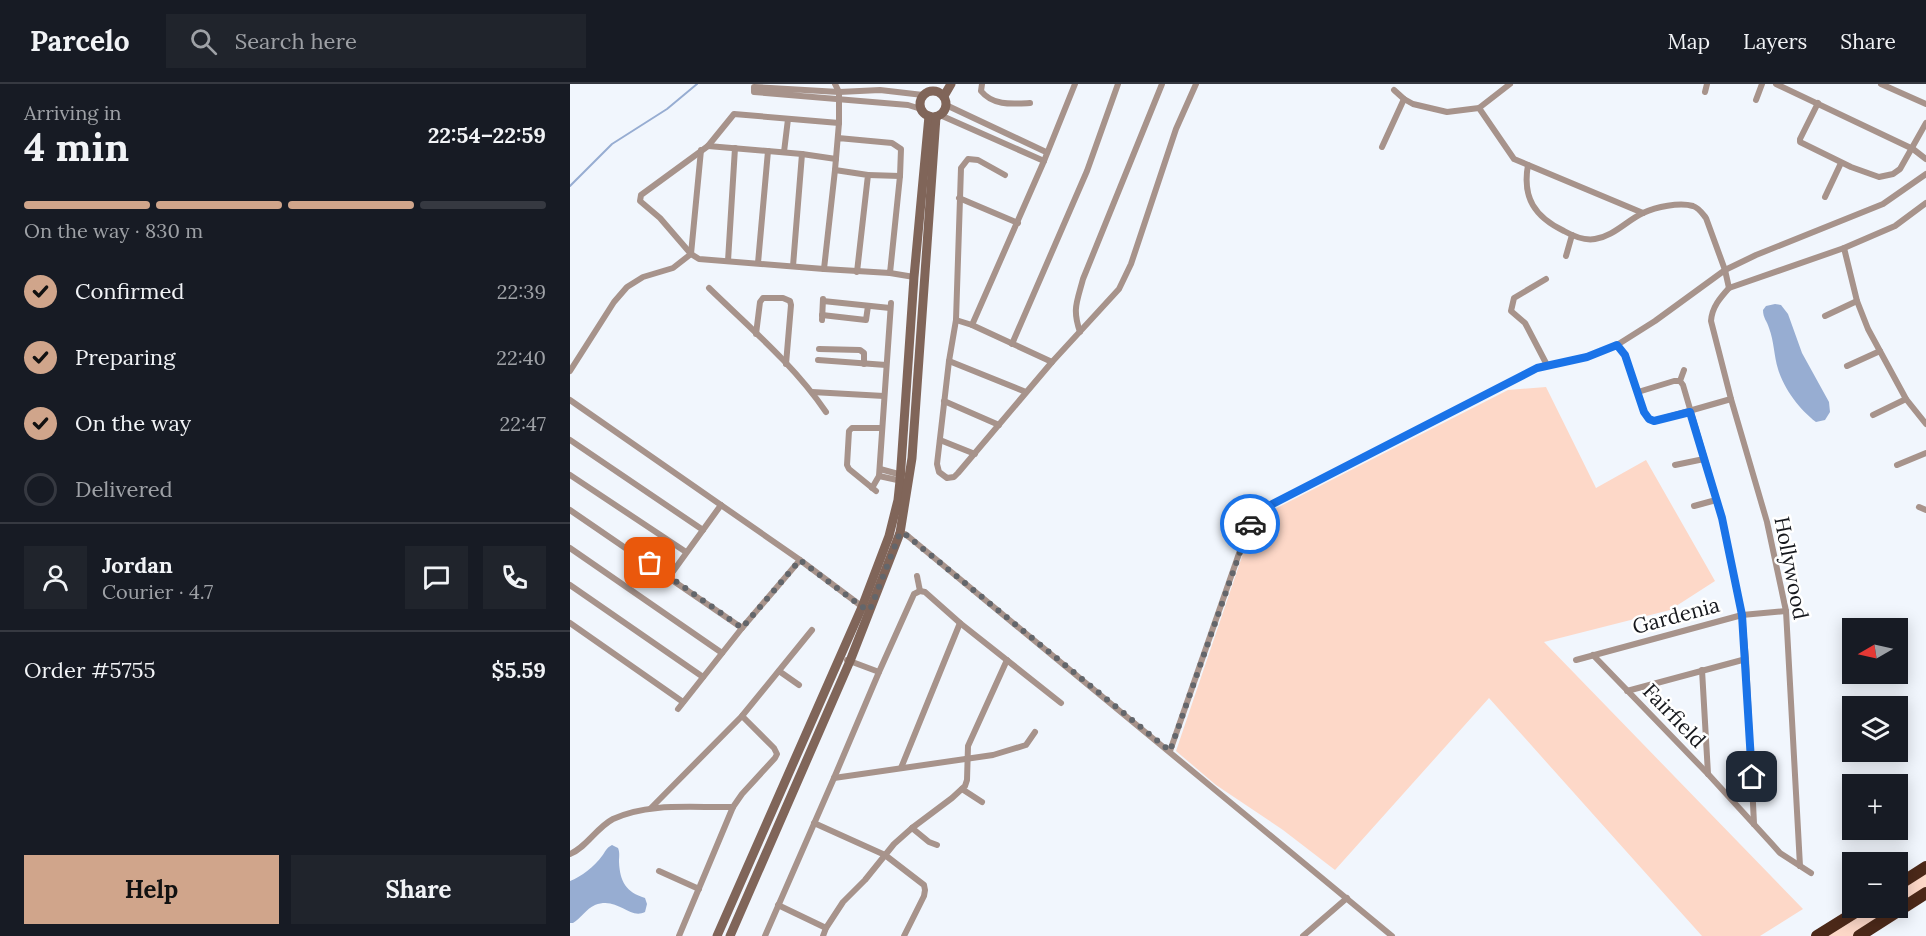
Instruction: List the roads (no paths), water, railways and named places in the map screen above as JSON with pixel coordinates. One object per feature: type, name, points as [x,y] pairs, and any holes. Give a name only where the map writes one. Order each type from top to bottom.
[{"type":"highway","points":[[1908,879],[1926,867]]},
{"type":"highway","points":[[1858,936],[1926,893]]},
{"type":"highway","points":[[1817,936],[1846,918]]},
{"type":"street","points":[[824,269],[839,123],[839,92],[835,84]]},
{"type":"street","points":[[717,936],[841,657],[866,609],[900,533],[914,277],[935,116],[945,101],[951,84]]},
{"type":"street","points":[[982,84],[981,91],[984,95],[1001,104],[1030,103]]},
{"type":"street","points":[[1012,344],[1088,171],[1118,84]]},
{"type":"street","points":[[1080,332],[1075,318],[1076,303],[1083,279],[1162,84]]},
{"type":"street","points":[[1005,175],[978,160],[968,159],[961,168],[956,320],[948,361],[938,469],[946,478],[954,477],[1052,362],[1119,289],[1125,278],[1176,129],[1196,84]]},
{"type":"street","points":[[1394,90],[1413,104],[1447,112],[1479,108],[1510,84]]},
{"type":"street","points":[[1705,92],[1707,84]]},
{"type":"street","points":[[1756,100],[1762,84]]},
{"type":"street","points":[[1776,84],[1912,149],[1926,159]]},
{"type":"street","points":[[1881,84],[1926,104]]},
{"type":"street","points":[[972,325],[1044,161],[1072,85]]},
{"type":"street","points":[[1044,161],[908,105],[839,100],[754,89],[839,92],[938,91],[945,101],[1046,152]]},
{"type":"street","points":[[921,109],[920,102],[925,90]]},
{"type":"street","points":[[1382,147],[1404,99]]},
{"type":"street","points":[[1818,103],[1800,142],[1871,176],[1886,176],[1900,169],[1926,123]]},
{"type":"street","points":[[1479,108],[1514,159],[1642,213]]},
{"type":"street","points":[[839,123],[734,114],[708,146],[641,195],[640,201],[660,218],[691,254],[699,259],[890,273],[914,277]]},
{"type":"street","points":[[730,936],[850,661],[889,536],[904,478],[912,458],[935,116]]},
{"type":"street","points":[[784,152],[788,119]]},
{"type":"street","points":[[838,138],[892,143],[898,146],[902,153],[890,273]]},
{"type":"street","points":[[708,146],[836,159]]},
{"type":"street","points":[[728,261],[735,148]]},
{"type":"street","points":[[570,371],[614,302],[627,287],[643,277],[673,268],[691,254],[701,150]]},
{"type":"street","points":[[758,263],[768,151]]},
{"type":"street","points":[[793,266],[802,154]]},
{"type":"street","points":[[1825,197],[1841,163]]},
{"type":"street","points":[[1528,165],[1526,183],[1528,197],[1535,210],[1552,225],[1572,235],[1593,239],[1621,228],[1642,213],[1664,207],[1695,206],[1706,218],[1725,270],[1729,288],[1844,248],[1895,226],[1926,203]]},
{"type":"street","points":[[835,170],[868,175],[900,176]]},
{"type":"street","points":[[1170,751],[1249,525],[1261,510],[1537,368],[1587,357],[1617,345],[1670,311],[1725,270],[1756,255],[1883,204],[1926,174]]},
{"type":"street","points":[[857,272],[868,175]]},
{"type":"street","points":[[959,198],[1018,223]]},
{"type":"street","points":[[1566,256],[1572,235]]},
{"type":"street","points":[[1844,248],[1864,321],[1906,399],[1926,424]]},
{"type":"street","points":[[1546,279],[1515,298],[1511,309],[1513,314],[1526,323],[1547,365]]},
{"type":"street","points":[[709,288],[786,364],[812,392],[826,412]]},
{"type":"street","name":"Hollywood","points":[[1729,288],[1714,307],[1711,321],[1767,522],[1786,611],[1800,866]]},
{"type":"street","points":[[756,334],[760,302],[763,298],[783,298],[790,301],[786,364]]},
{"type":"street","points":[[868,306],[865,320],[822,317],[823,300],[868,306],[891,306],[879,473],[874,490],[847,465],[849,431],[856,427],[881,428]]},
{"type":"street","points":[[1824,316],[1857,300]]},
{"type":"street","points":[[956,320],[972,325],[1052,362]]},
{"type":"street","points":[[1617,345],[1625,355],[1644,412],[1649,419],[1654,421],[1731,399]]},
{"type":"street","points":[[864,364],[864,353],[860,350],[819,347],[818,363],[886,365]]},
{"type":"street","points":[[1847,366],[1880,351]]},
{"type":"street","points":[[948,361],[1026,392]]},
{"type":"street","points":[[1680,381],[1684,370]]},
{"type":"street","points":[[1638,392],[1680,381]]},
{"type":"street","points":[[1680,381],[1716,500],[1742,615],[1754,824]]},
{"type":"street","points":[[812,392],[884,396]]},
{"type":"street","points":[[570,399],[866,609]]},
{"type":"street","points":[[1873,415],[1906,399]]},
{"type":"street","points":[[944,401],[999,425]]},
{"type":"street","points":[[570,440],[703,530]]},
{"type":"street","points":[[940,440],[975,454]]},
{"type":"street","points":[[1898,465],[1926,453]]},
{"type":"street","points":[[1675,465],[1704,459]]},
{"type":"street","points":[[879,473],[904,478]]},
{"type":"street","points":[[570,475],[686,552]]},
{"type":"street","points":[[1694,506],[1716,500]]},
{"type":"street","points":[[669,577],[721,505]]},
{"type":"street","points":[[570,510],[742,628]]},
{"type":"street","points":[[889,536],[900,533],[909,537],[1392,936]]},
{"type":"street","points":[[570,548],[722,653]]},
{"type":"street","points":[[678,709],[800,560]]},
{"type":"street","points":[[917,576],[920,591]]},
{"type":"street","points":[[570,585],[703,677]]},
{"type":"street","points":[[765,936],[914,594],[920,591],[925,592],[960,623],[1061,702]]},
{"type":"street","name":"Gardenia","points":[[1576,660],[1742,615],[1786,611]]},
{"type":"street","points":[[570,623],[683,702]]},
{"type":"street","points":[[901,768],[960,623]]},
{"type":"street","points":[[651,808],[742,716],[812,630]]},
{"type":"street","name":"Fairfield","points":[[1593,655],[1708,774],[1780,853],[1811,873]]},
{"type":"street","points":[[841,657],[879,672]]},
{"type":"street","points":[[1627,691],[1746,659]]},
{"type":"street","points":[[823,936],[843,902],[885,855],[912,828],[962,789],[967,780],[968,746],[1007,660]]},
{"type":"street","points":[[1702,670],[1708,774]]},
{"type":"street","points":[[779,671],[799,685]]},
{"type":"street","points":[[679,936],[733,807],[742,794],[776,758],[777,754],[742,716]]},
{"type":"street","points":[[834,778],[967,759],[1019,748],[1026,745],[1035,732]]},
{"type":"street","points":[[962,789],[982,802]]},
{"type":"street","points":[[570,854],[605,824],[625,814],[651,808],[733,807]]},
{"type":"street","points":[[814,823],[885,855],[920,881],[925,890],[904,936]]},
{"type":"street","points":[[912,828],[929,842],[938,845]]},
{"type":"street","points":[[658,871],[699,889]]},
{"type":"street","points":[[1303,936],[1347,898]]},
{"type":"street","points":[[778,905],[826,928]]},
{"type":"water","points":[[1781,305],[1788,314],[1802,353],[1829,402],[1830,412],[1825,420],[1816,422],[1804,411],[1788,391],[1781,377],[1771,333],[1763,313],[1766,306]]},
{"type":"water","points":[[612,845],[619,850],[620,869],[625,885],[633,893],[645,898],[647,904],[645,912],[634,913],[617,905],[603,903],[595,905],[576,921],[570,923],[570,881],[592,867]]},
{"type":"waterway","points":[[570,186],[612,144],[667,109],[697,84]]}]
